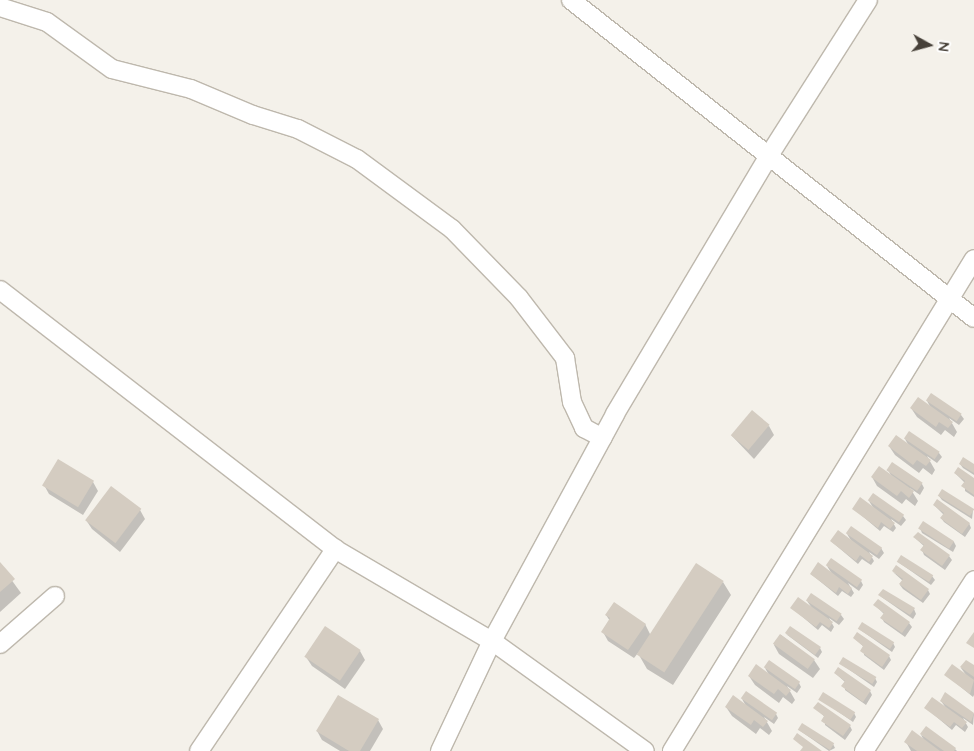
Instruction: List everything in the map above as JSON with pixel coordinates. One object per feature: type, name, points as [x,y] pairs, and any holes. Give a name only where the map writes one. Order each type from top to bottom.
[{"type":"street","points":[[571,0],[974,318]]},
{"type":"street","points":[[440,751],[492,641],[603,438],[768,157],[868,0]]},
{"type":"street","points":[[0,7],[47,22],[112,69],[191,89],[298,129],[358,158],[452,229],[519,298],[565,358],[572,402],[584,428],[603,438]]},
{"type":"street","points":[[672,751],[974,259]]},
{"type":"street","points":[[0,290],[335,549],[492,641],[645,751]]},
{"type":"street","points":[[199,751],[335,549]]},
{"type":"street","points":[[864,751],[974,580]]},
{"type":"street","points":[[0,644],[55,596]]},
{"type":"building","points":[[931,393],[962,414],[957,421],[926,400]]},
{"type":"building","points":[[918,397],[953,422],[948,428],[939,422],[936,427],[910,408]]},
{"type":"building","points":[[752,410],[770,425],[748,450],[731,435]]},
{"type":"building","points":[[909,431],[940,452],[935,459],[904,438]]},
{"type":"building","points":[[896,435],[931,460],[926,466],[917,460],[913,465],[888,446]]},
{"type":"building","points":[[963,457],[974,464],[974,473],[959,464]]},
{"type":"building","points":[[58,459],[94,481],[78,507],[42,486]]},
{"type":"building","points":[[892,462],[923,483],[917,491],[886,470]]},
{"type":"building","points":[[879,466],[914,491],[909,498],[901,491],[897,496],[871,477]]},
{"type":"building","points":[[958,467],[974,478],[974,495],[961,486],[965,481],[954,473]]},
{"type":"building","points":[[111,486],[141,509],[115,543],[85,520]]},
{"type":"building","points":[[942,489],[974,509],[970,516],[938,496]]},
{"type":"building","points":[[873,493],[904,515],[899,522],[868,500]]},
{"type":"building","points":[[860,497],[895,523],[890,529],[881,522],[878,528],[852,509]]},
{"type":"building","points":[[937,499],[970,523],[962,534],[940,518],[944,513],[933,505]]},
{"type":"building","points":[[923,521],[954,541],[949,549],[918,529]]},
{"type":"building","points":[[851,526],[882,548],[877,555],[846,533]]},
{"type":"building","points":[[838,530],[873,556],[869,562],[860,555],[856,561],[830,541]]},
{"type":"building","points":[[918,532],[950,555],[942,566],[920,550],[924,545],[913,537]]},
{"type":"building","points":[[901,555],[933,575],[929,582],[897,562]]},
{"type":"building","points":[[831,558],[862,580],[857,587],[826,565]]},
{"type":"building","points":[[0,562],[15,579],[0,592]]},
{"type":"building","points":[[818,562],[852,588],[848,594],[839,587],[836,593],[810,574]]},
{"type":"building","points":[[696,563],[724,581],[664,672],[637,654]]},
{"type":"building","points":[[896,565],[929,589],[921,600],[899,584],[903,579],[892,571]]},
{"type":"building","points":[[883,589],[915,608],[910,615],[878,595]]},
{"type":"building","points":[[811,593],[842,614],[837,621],[806,600]]},
{"type":"building","points":[[798,597],[833,622],[829,628],[820,622],[816,627],[790,608]]},
{"type":"building","points":[[878,599],[910,622],[902,633],[880,618],[884,613],[873,605]]},
{"type":"building","points":[[614,602],[646,624],[628,650],[601,632],[610,618],[605,615]]},
{"type":"building","points":[[862,622],[894,642],[890,649],[858,629]]},
{"type":"building","points":[[325,626],[361,650],[340,681],[304,657]]},
{"type":"building","points":[[790,626],[821,647],[815,655],[785,633]]},
{"type":"building","points":[[857,632],[890,655],[882,667],[860,651],[863,646],[853,638]]},
{"type":"building","points":[[974,632],[974,648],[966,643]]},
{"type":"building","points":[[780,634],[815,659],[808,669],[773,644]]},
{"type":"building","points":[[843,657],[876,677],[872,684],[839,664]]},
{"type":"building","points":[[769,660],[800,682],[795,689],[764,667]]},
{"type":"building","points":[[966,660],[974,665],[974,677],[960,667]]},
{"type":"building","points":[[756,664],[791,690],[786,696],[778,689],[774,694],[748,676]]},
{"type":"building","points":[[952,664],[974,680],[970,694],[944,675]]},
{"type":"building","points":[[838,667],[871,690],[863,702],[841,686],[845,681],[834,673]]},
{"type":"building","points":[[746,691],[777,713],[772,720],[741,698]]},
{"type":"building","points":[[823,692],[855,712],[850,720],[818,700]]},
{"type":"building","points":[[945,692],[974,713],[971,722],[940,701]]},
{"type":"building","points":[[338,695],[379,719],[360,751],[349,751],[316,731]]},
{"type":"building","points":[[733,695],[768,721],[763,727],[754,720],[751,725],[725,707]]},
{"type":"building","points":[[932,697],[967,722],[962,728],[954,722],[950,727],[924,708]]},
{"type":"building","points":[[818,702],[851,725],[843,736],[821,721],[824,716],[813,708]]},
{"type":"building","points":[[802,723],[834,743],[830,750],[798,730]]},
{"type":"building","points":[[926,726],[956,748],[954,751],[944,751],[920,734]]},
{"type":"building","points":[[912,730],[940,751],[917,751],[904,742]]},
{"type":"building","points":[[797,733],[822,751],[800,751],[803,747],[793,739]]}]
